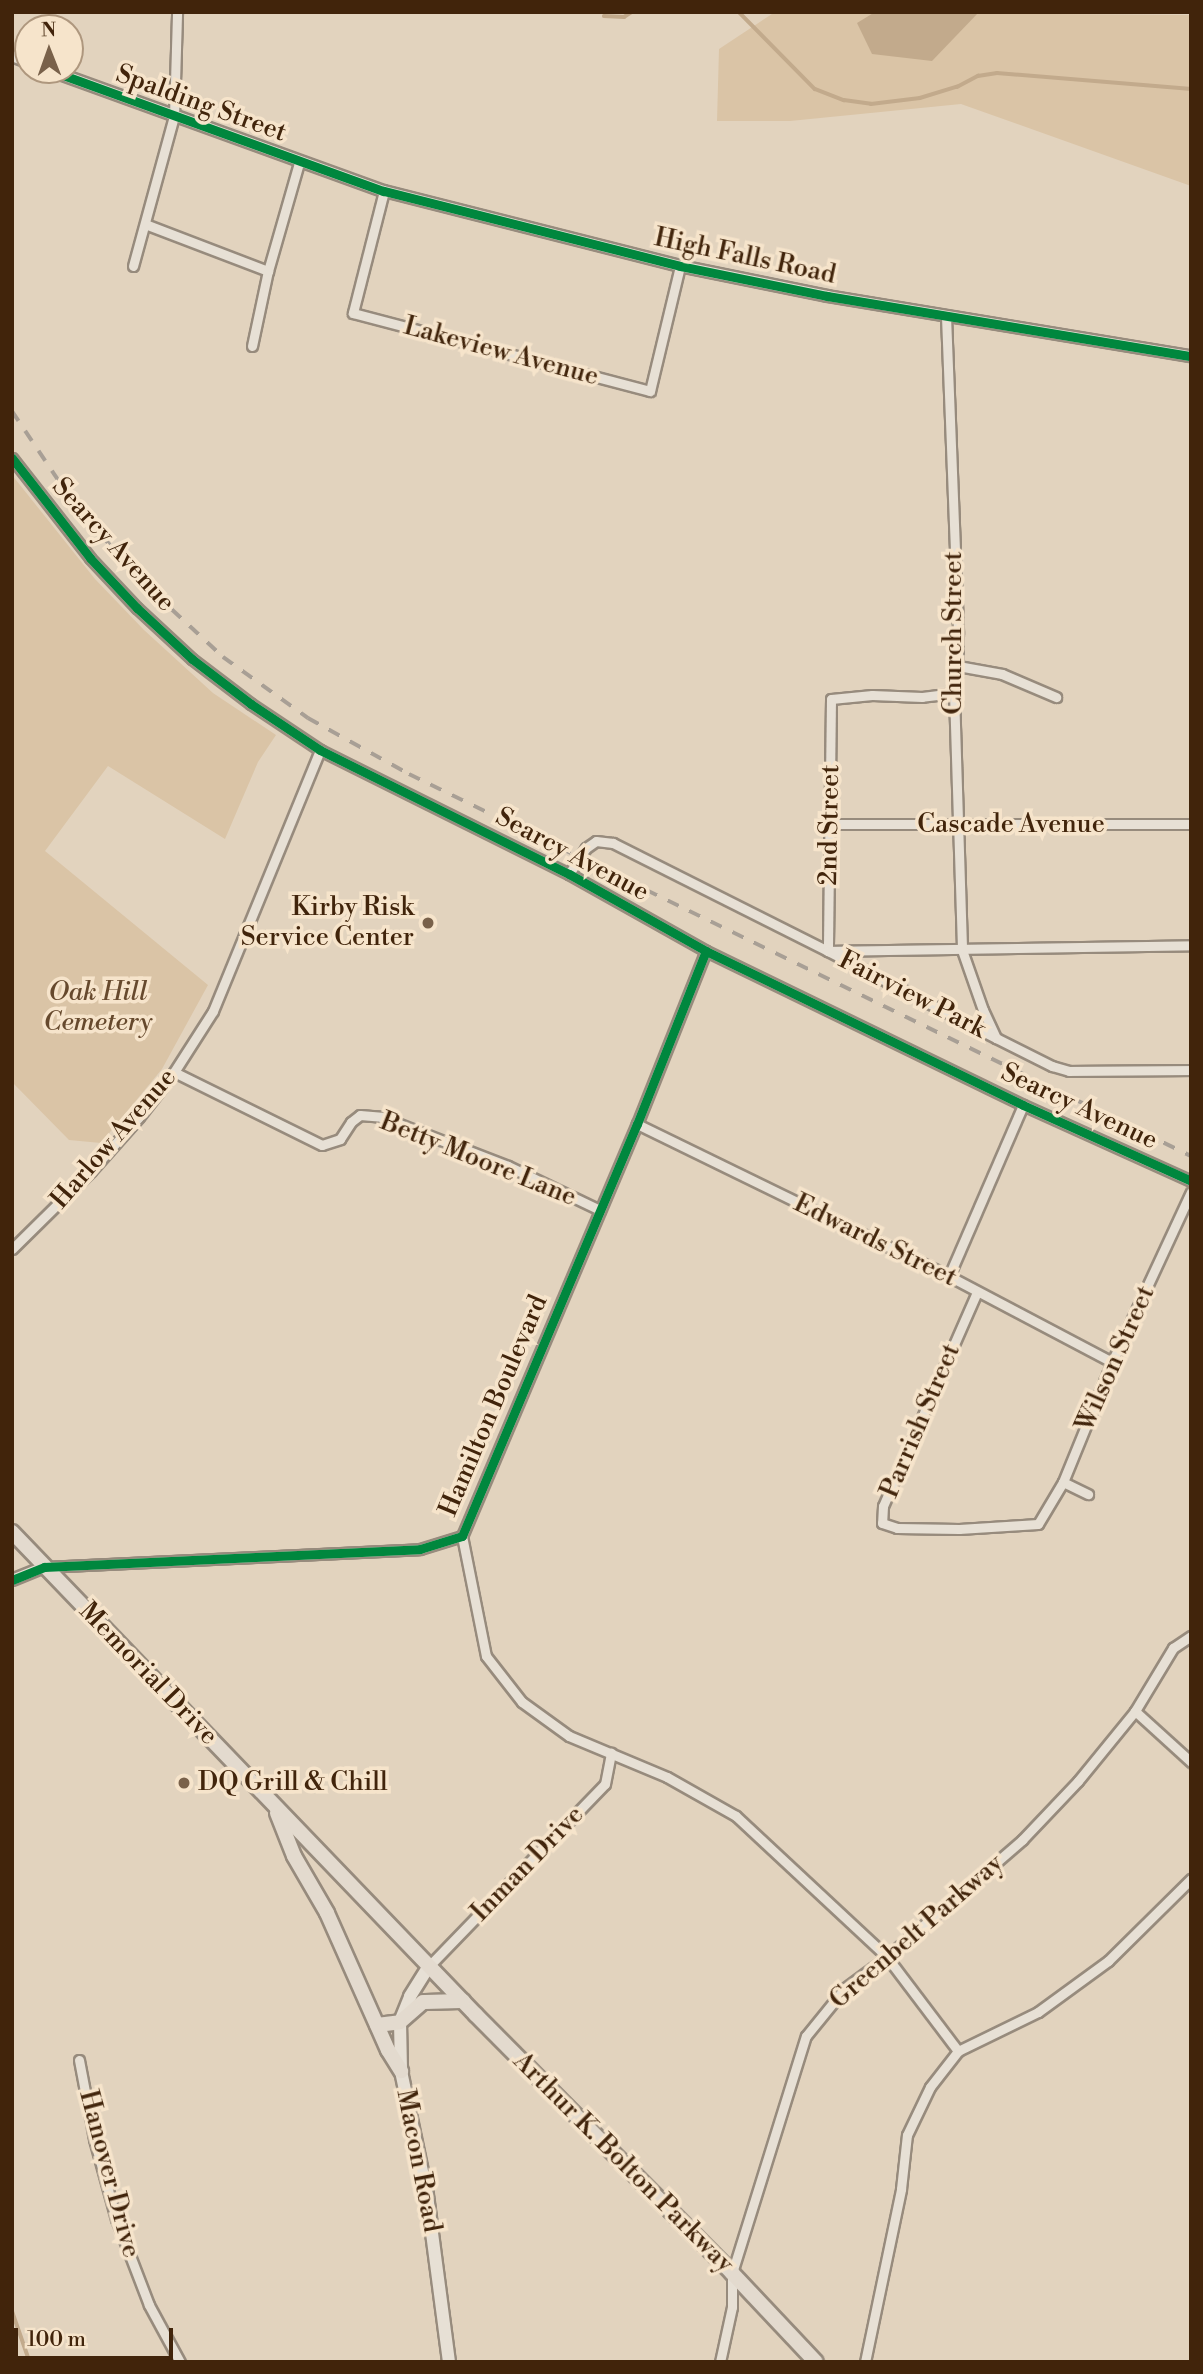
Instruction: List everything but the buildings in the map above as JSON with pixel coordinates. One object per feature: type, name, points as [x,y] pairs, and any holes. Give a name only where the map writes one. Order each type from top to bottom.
[{"type":"main road","name":"Memorial Drive","points":[[12,1532],[429,1966]]},
{"type":"main road","points":[[274,1805],[294,1856],[327,1913],[377,2025],[401,2071]]},
{"type":"main road","name":"Arthur K. Bolton Parkway","points":[[429,1966],[732,2273],[816,2362]]},
{"type":"main road","name":"Macon Road","points":[[429,1966],[410,1997],[400,2022],[401,2071],[427,2194],[449,2362]]},
{"type":"main road","points":[[377,2025],[400,2022],[423,2002],[463,2001]]},
{"type":"street","points":[[133,266],[174,116],[177,12]]},
{"type":"street","name":"Spalding Street","points":[[84,83],[299,163]]},
{"type":"street","points":[[252,346],[268,271],[299,163]]},
{"type":"street","name":"High Falls Road","points":[[299,163],[384,191],[680,266],[946,316],[1191,356]]},
{"type":"street","name":"Lakeview Avenue","points":[[384,191],[353,313],[650,391],[680,266]]},
{"type":"street","points":[[145,224],[268,271]]},
{"type":"street","name":"Church Street","points":[[946,316],[958,666],[954,693],[961,950],[996,1038]]},
{"type":"street","name":"Searcy Avenue","points":[[12,458],[90,558],[137,608],[192,659],[251,704],[320,750],[569,874],[706,951],[1023,1105],[1191,1181]]},
{"type":"street","points":[[958,666],[1002,674],[1056,696]]},
{"type":"street","name":"2nd Street","points":[[828,951],[831,699],[872,695],[922,697],[954,693]]},
{"type":"street","name":"Harlow Avenue","points":[[12,1249],[91,1171],[174,1072],[218,998],[242,934],[320,750]]},
{"type":"street","name":"Cascade Avenue","points":[[830,824],[1191,824]]},
{"type":"street","name":"Fairview Park","points":[[569,874],[586,848],[596,841],[613,842],[996,1038],[1069,1071],[1191,1070]]},
{"type":"street","points":[[828,951],[1191,945]]},
{"type":"street","name":"Hamilton Boulevard","points":[[12,1580],[44,1567],[419,1549],[462,1536],[637,1124],[706,951]]},
{"type":"street","name":"Betty Moore Lane","points":[[174,1072],[322,1145],[340,1139],[351,1122],[360,1115],[381,1117],[508,1166],[600,1210]]},
{"type":"street","points":[[949,1276],[1023,1105]]},
{"type":"street","name":"Edwards Street","points":[[637,1124],[949,1276],[1112,1362]]},
{"type":"street","name":"Wilson Street","points":[[1038,1524],[1063,1482],[1112,1362],[1191,1192]]},
{"type":"street","name":"Parrish Street","points":[[978,1292],[883,1506],[882,1523],[897,1528],[959,1529],[1038,1524]]},
{"type":"street","points":[[1063,1482],[1088,1494]]},
{"type":"street","points":[[462,1536],[486,1656],[522,1702],[569,1736],[667,1777],[736,1816],[887,1957],[958,2051]]},
{"type":"street","name":"Greenbelt Parkway","points":[[720,2362],[732,2307],[732,2273],[806,2036],[845,1988],[887,1957],[1022,1840],[1078,1781],[1135,1711],[1173,1648],[1191,1636]]},
{"type":"street","points":[[1135,1711],[1191,1762]]},
{"type":"street","name":"Inman Drive","points":[[429,1966],[605,1784],[611,1753]]},
{"type":"street","points":[[864,2362],[901,2189],[907,2134],[930,2087],[958,2051],[1038,2012],[1108,1961],[1191,1880]]},
{"type":"street","name":"Hanover Drive","points":[[79,2060],[94,2139],[116,2219],[149,2305],[180,2362]]},
{"type":"green space","points":[[775,12],[1191,15],[1191,186],[961,104],[790,121],[717,121],[719,49]]},
{"type":"green space","name":"Oak Hill Cemetery","points":[[12,475],[95,579],[144,630],[213,693],[276,735],[258,762],[225,839],[108,766],[45,851],[208,985],[162,1069],[101,1143],[69,1140],[12,1082]]},
{"type":"shaded area","points":[[875,12],[979,12],[932,61],[872,54],[857,23]]},
{"type":"waterway","points":[[604,16],[624,17],[632,12]]},
{"type":"waterway","points":[[739,12],[815,89],[844,100],[871,104],[920,98],[957,87],[978,76],[997,73],[1191,89]]},
{"type":"waterway","points":[[12,2310],[30,2362]]},
{"type":"railway","points":[[12,411],[71,499],[137,577],[223,657],[308,718],[409,774],[1191,1156]]},
{"type":"cycle path","points":[[84,83],[384,191],[680,266],[827,296],[1191,356]]},
{"type":"cycle path","points":[[12,458],[90,558],[137,608],[192,659],[251,704],[320,750],[569,874],[706,951],[1023,1105],[1191,1181]]},
{"type":"cycle path","points":[[12,1580],[44,1567],[420,1549],[462,1536],[637,1124],[706,951]]},
{"type":"place","name":"Kirby Risk Service Center","points":[[428,923]]},
{"type":"place","name":"DQ Grill & Chill","points":[[184,1783]]}]
